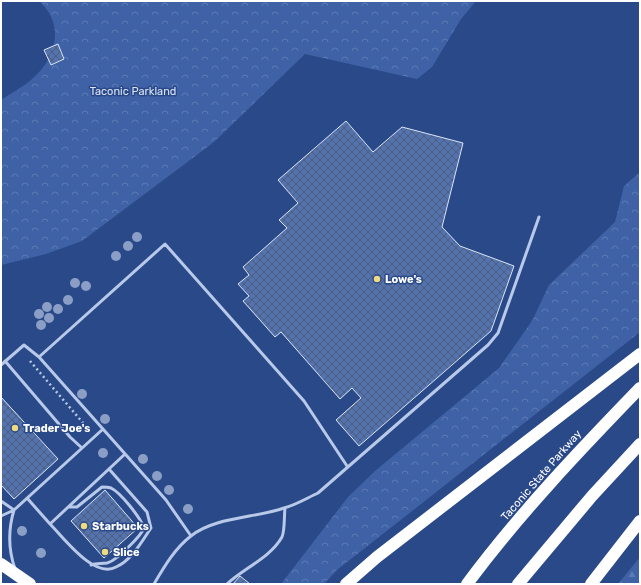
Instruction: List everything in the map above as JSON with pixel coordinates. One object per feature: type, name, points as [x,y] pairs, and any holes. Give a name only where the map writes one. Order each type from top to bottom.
[{"type":"highway","points":[[346,584],[377,557],[640,354]]},
{"type":"highway","name":"Taconic State Parkway","points":[[467,584],[510,530],[568,463],[640,388]]},
{"type":"highway","points":[[518,584],[582,506],[640,444]]},
{"type":"highway","points":[[591,584],[640,521]]},
{"type":"highway","points":[[1,564],[30,584]]},
{"type":"lane","points":[[154,584],[167,562],[191,536],[204,527],[285,508],[318,493],[347,466],[365,453],[493,340],[498,333],[539,217]]},
{"type":"lane","points":[[39,357],[166,244],[304,401],[347,466]]},
{"type":"lane","points":[[1,365],[24,345],[39,357],[166,500],[191,536]]},
{"type":"lane","points":[[5,362],[70,437],[82,448]]},
{"type":"lane","points":[[1,516],[14,510],[103,429]]},
{"type":"lane","points":[[50,524],[125,454]]},
{"type":"lane","points":[[27,498],[50,524],[91,565],[108,570],[116,568],[125,561],[146,538],[151,528],[147,512],[109,469]]},
{"type":"lane","points":[[67,507],[77,507],[102,487],[110,487],[141,520],[144,528],[141,535],[115,558],[107,563],[91,565]]},
{"type":"lane","points":[[1,501],[14,510]]},
{"type":"lane","points":[[227,584],[239,572],[267,555],[282,536],[285,508]]},
{"type":"lane","points":[[14,510],[10,524],[9,541],[12,562],[17,575]]},
{"type":"path","points":[[26,357],[84,424]]},
{"type":"green space","name":"Taconic Parkland","points":[[39,1],[476,1],[461,19],[432,67],[417,79],[305,54],[214,142],[82,241],[46,254],[1,265],[1,100],[21,87],[41,71],[52,51],[55,41],[55,30],[47,10]]},
{"type":"green space","points":[[640,172],[640,332],[337,570],[324,584],[281,584],[348,497],[375,471],[499,368],[532,321],[549,285],[615,222],[624,186]]},
{"type":"green space","points":[[640,557],[640,584],[618,584]]},
{"type":"building","points":[[58,44],[64,59],[51,65],[44,50]]},
{"type":"building","name":"Lowe's","points":[[346,121],[373,152],[402,127],[463,143],[442,227],[460,246],[514,266],[491,331],[359,446],[336,420],[361,398],[352,388],[340,399],[281,332],[275,337],[243,301],[249,296],[238,284],[249,275],[243,267],[287,228],[279,220],[298,203],[278,180]]},
{"type":"building","name":"Trader Joe's","points":[[1,397],[58,459],[14,499],[1,485]]},
{"type":"building","points":[[105,490],[138,528],[104,558],[71,521]]},
{"type":"building","points":[[240,576],[250,584],[233,584]]},
{"type":"place","name":"Lowe's","points":[[377,279]]},
{"type":"place","name":"Trader Joe's","points":[[15,428]]},
{"type":"place","name":"Starbucks","points":[[84,526]]},
{"type":"place","name":"Slice","points":[[105,552]]}]
